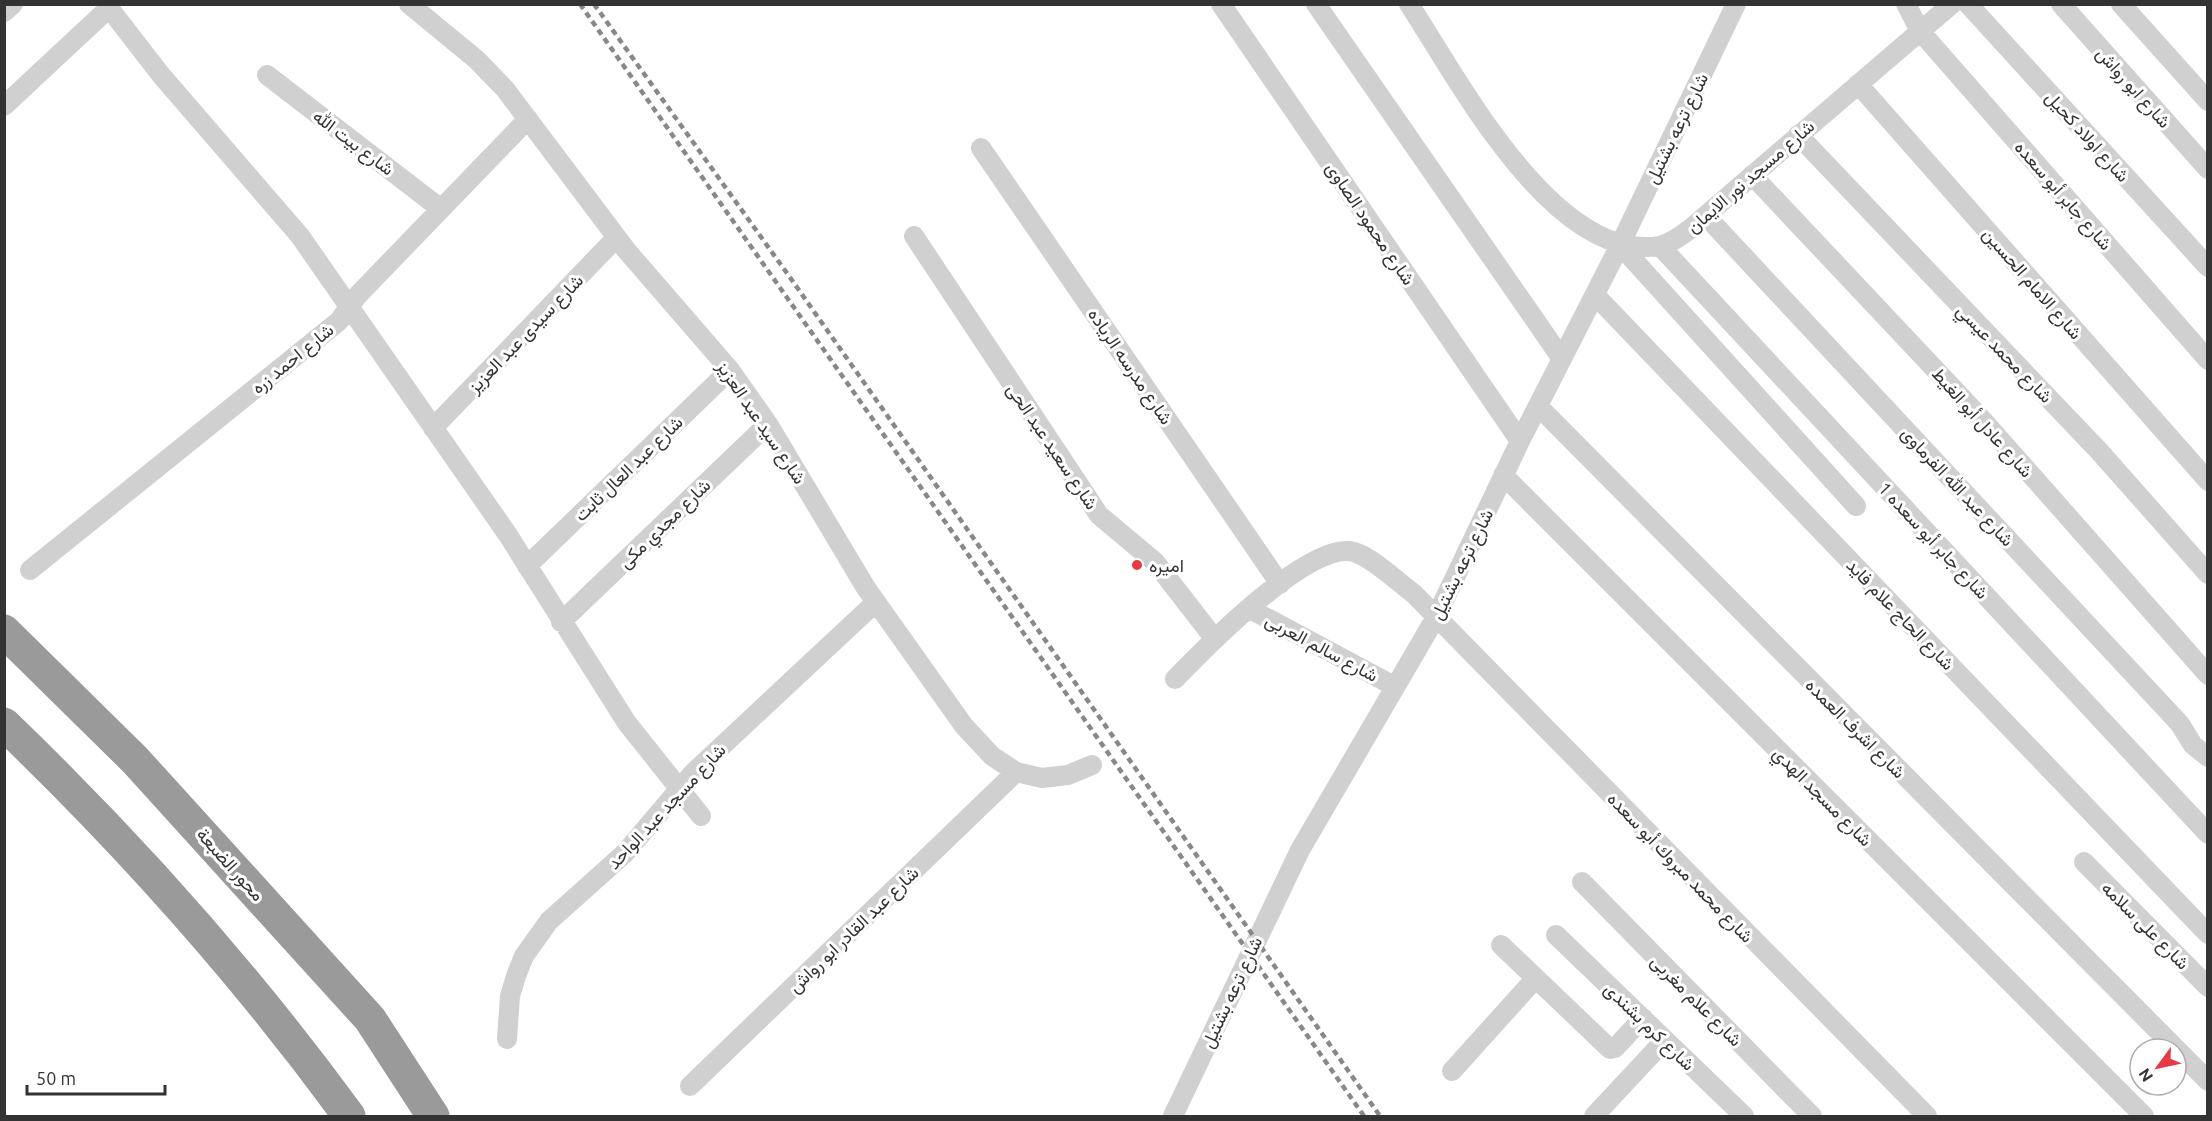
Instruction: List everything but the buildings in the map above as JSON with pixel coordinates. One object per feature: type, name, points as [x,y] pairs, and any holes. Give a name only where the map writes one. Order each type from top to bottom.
[{"type":"highway","name":"محور الضبعة","points":[[4,632],[135,760],[362,1011],[433,1116]]},
{"type":"highway","points":[[4,724],[88,804],[204,932],[312,1066],[349,1116]]},
{"type":"street","points":[[4,12],[14,4]]},
{"type":"street","name":"شارع سيد عبد العزيز","points":[[409,4],[477,60],[528,119],[616,238],[730,370],[768,424],[876,602],[964,726],[992,756],[1016,772],[1042,778],[1068,775],[1092,765]]},
{"type":"street","name":"شارع محمود الصاوى","points":[[1221,4],[1520,441]]},
{"type":"street","points":[[1316,4],[1562,359]]},
{"type":"street","points":[[1409,4],[1496,138],[1538,188],[1566,216],[1587,230],[1620,245],[1660,246]]},
{"type":"street","name":"شارع ترعه بشتيل","points":[[1173,1116],[1242,967],[1300,850],[1436,617],[1503,475],[1620,245],[1736,4]]},
{"type":"street","name":"شارع جابر أبو سعده","points":[[1906,4],[1920,31],[2208,360]]},
{"type":"street","name":"شارع اولاد كحيل","points":[[1968,4],[2208,267]]},
{"type":"street","name":"شارع ابو رواش","points":[[2061,4],[2208,169]]},
{"type":"street","points":[[2121,4],[2208,100]]},
{"type":"street","name":"شارع مسجد نور الايمان","points":[[1660,246],[1674,240],[1706,216],[1952,5]]},
{"type":"street","points":[[4,106],[108,6],[161,75],[278,207],[527,566],[627,723],[700,816]]},
{"type":"street","name":"شارع بيت الله","points":[[267,75],[441,209]]},
{"type":"street","name":"شارع الامام الحسين","points":[[1858,84],[2208,481]]},
{"type":"street","name":"شارع احمد زره","points":[[30,570],[339,321],[357,296],[528,119]]},
{"type":"street","name":"شارع محمد عيسي","points":[[1798,135],[2098,451],[2208,574]]},
{"type":"street","name":"شارع مدرسه الرياده","points":[[981,148],[1280,584]]},
{"type":"street","name":"شارع عادل أبو الغيط","points":[[1752,175],[1980,417],[2208,675]]},
{"type":"street","name":"شارع عبد الله الفرماوى","points":[[1706,216],[2180,724],[2193,745],[2208,757]]},
{"type":"street","name":"شارع سعيد عبد الحى","points":[[914,236],[1099,515],[1155,562],[1214,638]]},
{"type":"street","name":"شارع سيدى عبد العزيز","points":[[433,428],[616,238]]},
{"type":"street","points":[[1620,245],[1856,506]]},
{"type":"street","name":"شارع جابر أبو سعده 1","points":[[1660,246],[2208,834]]},
{"type":"street","name":"شارع الحاج علام فايد","points":[[1595,295],[2208,933]]},
{"type":"street","name":"شارع عبد العال ثابت","points":[[527,566],[730,370]]},
{"type":"street","name":"شارع اشرف العمده","points":[[1538,405],[2208,1081]]},
{"type":"street","name":"شارع مجدي مكى","points":[[561,622],[768,424]]},
{"type":"street","name":"شارع مسجد الهدي","points":[[1503,475],[2144,1116]]},
{"type":"street","points":[[1175,680],[1214,638],[1280,584],[1324,554],[1339,550],[1355,552],[1414,594],[1436,617]]},
{"type":"street","name":"شارع مسجد عبد الواحد","points":[[507,1039],[510,996],[524,956],[549,921],[626,853],[678,790],[876,602]]},
{"type":"street","name":"شارع سالم العربى","points":[[1250,609],[1394,686]]},
{"type":"street","name":"شارع محمد مبروك أبو سعده","points":[[1436,617],[1927,1116]]},
{"type":"street","name":"شارع عبد القادر ابو رواش","points":[[690,1086],[1016,772]]},
{"type":"street","name":"شارع على سلامه","points":[[2084,862],[2208,987]]},
{"type":"street","name":"شارع علام مغربى","points":[[1582,882],[1812,1116]]},
{"type":"street","name":"شارع كرم بشندى","points":[[1556,935],[1744,1116]]},
{"type":"street","points":[[1501,945],[1610,1049],[1615,1048],[1643,1018]]},
{"type":"street","points":[[1452,1071],[1535,979]]},
{"type":"street","points":[[1594,1116],[1665,1040]]},
{"type":"railway","points":[[580,4],[1364,1116]]},
{"type":"railway","points":[[594,4],[789,276],[1380,1116]]},
{"type":"place","name":"اميره","points":[[1137,565]]}]
